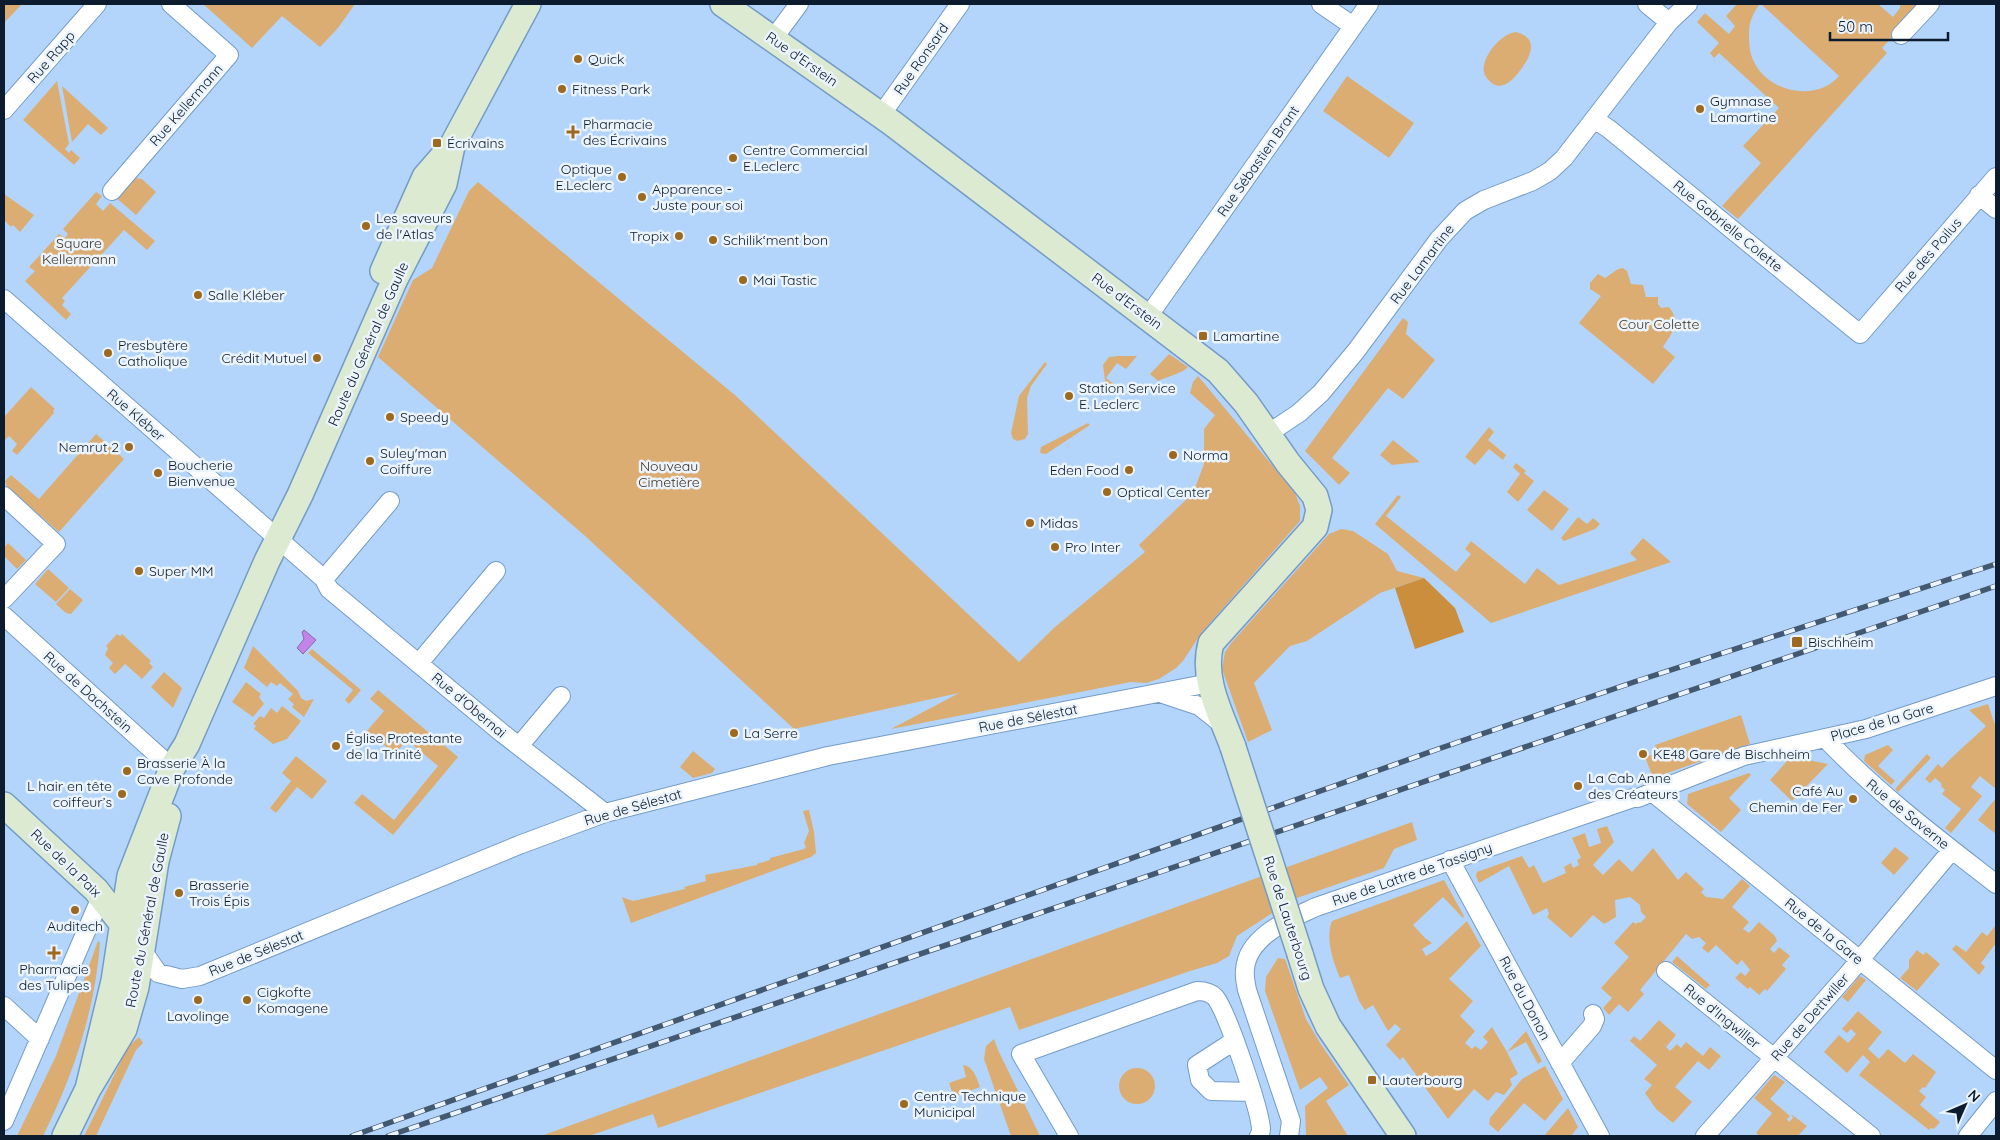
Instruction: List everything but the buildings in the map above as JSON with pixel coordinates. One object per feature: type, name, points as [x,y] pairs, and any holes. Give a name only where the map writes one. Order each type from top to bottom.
[{"type":"street","name":"Rue Rapp","points":[[4,110],[97,4]]},
{"type":"street","name":"Rue Kellermann","points":[[112,192],[230,55],[171,4]]},
{"type":"street","name":"Route du Général de Gaulle","points":[[88,1088],[114,981],[130,876],[172,768],[187,744],[267,561],[273,535],[288,489],[322,406],[425,177],[452,146],[528,4]]},
{"type":"street","name":"Rue d'Erstein","points":[[723,4],[881,115],[1218,370],[1269,433],[1288,463],[1315,496],[1319,515],[1315,527],[1212,643],[1209,675]]},
{"type":"street","points":[[773,39],[799,4]]},
{"type":"street","name":"Rue Ronsard","points":[[881,115],[960,4]]},
{"type":"street","points":[[1321,4],[1353,26]]},
{"type":"street","name":"Rue Sébastien Brant","points":[[1147,318],[1369,4]]},
{"type":"street","points":[[1647,4],[1669,22]]},
{"type":"street","name":"Rue Lamartine","points":[[1269,433],[1299,413],[1321,393],[1362,344],[1439,239],[1460,216],[1484,200],[1533,181],[1550,171],[1564,158],[1669,22],[1688,4]]},
{"type":"street","points":[[1901,35],[1930,4]]},
{"type":"street","name":"Rue Gabrielle Colette","points":[[1594,119],[1610,129],[1860,334]]},
{"type":"street","name":"Rue des Poilus","points":[[1860,334],[1996,177]]},
{"type":"street","points":[[1979,195],[1996,209]]},
{"type":"street","name":"Rue Kléber","points":[[4,299],[273,535]]},
{"type":"street","points":[[4,496],[56,544],[4,599]]},
{"type":"street","points":[[324,579],[390,501]]},
{"type":"street","name":"Rue d'Obernai","points":[[273,535],[324,579],[329,589],[520,746],[605,813]]},
{"type":"street","name":"Rue d'Obernai","points":[[419,663],[496,571]]},
{"type":"street","name":"Rue de Dachstein","points":[[4,616],[172,768]]},
{"type":"street","name":"Rue de Sélestat","points":[[142,950],[158,973],[182,978],[200,976],[534,839],[605,813],[819,758],[1157,692],[1209,675]]},
{"type":"street","name":"Rue de Lauterbourg","points":[[1209,675],[1311,989],[1328,1026],[1403,1136]]},
{"type":"street","name":"Place de la Gare","points":[[1765,750],[1866,729],[1996,687]]},
{"type":"street","name":"Rue de Sélestat","points":[[1157,692],[1199,706],[1229,737]]},
{"type":"street","name":"Rue d'Obernai","points":[[520,746],[562,696]]},
{"type":"street","name":"Rue de Saverne","points":[[1826,738],[1858,773],[1996,884]]},
{"type":"street","name":"Route du Général de Gaulle","points":[[65,1136],[88,1088],[124,1028],[136,987],[156,861],[187,744]]},
{"type":"street","name":"Rue de Lattre de Tassigny","points":[[1289,1136],[1291,1121],[1247,990],[1244,970],[1249,954],[1261,939],[1277,926],[1316,907],[1633,798],[1638,798],[1744,756],[1765,750]]},
{"type":"street","name":"Rue de la Gare","points":[[1652,792],[1996,1070]]},
{"type":"street","name":"Rue de la Paix","points":[[4,805],[87,881],[142,950]]},
{"type":"street","name":"Rue de Dettwiller","points":[[1705,1136],[1952,850]]},
{"type":"street","name":"Rue du Donon","points":[[1450,860],[1600,1136]]},
{"type":"street","points":[[4,1121],[101,897]]},
{"type":"street","name":"Rue d'Ingwiller","points":[[1666,971],[1871,1136]]},
{"type":"street","points":[[1069,1136],[1021,1054],[1197,991],[1206,991],[1214,996],[1223,1012],[1252,1092],[1261,1130],[1259,1136]]},
{"type":"street","points":[[4,1006],[40,1039]]},
{"type":"street","points":[[1560,1063],[1592,1026],[1595,1019],[1593,1014]]},
{"type":"street","points":[[1234,1041],[1197,1065],[1200,1080],[1211,1091],[1252,1092]]},
{"type":"street","points":[[1246,1073],[1272,1062]]},
{"type":"street","points":[[1968,1136],[1996,1101]]},
{"type":"green space","points":[[4,4],[22,4],[4,23]]},
{"type":"green space","points":[[203,4],[355,4],[338,28],[320,47],[282,16],[252,48]]},
{"type":"green space","points":[[1737,4],[1760,4],[1751,21],[1749,36],[1751,54],[1761,73],[1782,87],[1806,91],[1819,89],[1830,84],[1839,76],[1761,4],[1878,4],[1893,17],[1900,8],[1900,4],[1922,4],[1882,48],[1887,53],[1738,219],[1722,206],[1761,163],[1743,146],[1779,108],[1719,53],[1714,58],[1710,53],[1719,43],[1697,22],[1705,13],[1729,34],[1735,26],[1726,16]]},
{"type":"green space","points":[[1516,32],[1528,38],[1530,42],[1531,47],[1528,57],[1515,77],[1506,84],[1501,86],[1491,83],[1484,71],[1487,57],[1503,37]]},
{"type":"green space","points":[[1347,76],[1414,123],[1389,158],[1323,111]]},
{"type":"green space","points":[[57,81],[69,144],[65,149],[69,153],[71,150],[80,158],[74,165],[23,120]]},
{"type":"green space","points":[[62,86],[108,128],[101,135],[88,124],[72,142]]},
{"type":"green space","points":[[136,178],[142,179],[156,192],[136,215],[115,197],[129,182]]},
{"type":"green space","name":"Nouveau Cimetière","points":[[478,182],[736,396],[1019,662],[1055,627],[1145,552],[1139,545],[1193,493],[1204,464],[1204,429],[1215,415],[1190,393],[1193,382],[1198,376],[1295,493],[1300,506],[1300,521],[1202,632],[1183,661],[1159,679],[1146,683],[1131,682],[891,729],[959,693],[794,729],[584,535],[378,357],[413,280],[432,268],[469,191]]},
{"type":"green space","name":"Square Kellermann","points":[[96,192],[102,196],[96,204],[103,211],[110,203],[155,241],[147,250],[124,230],[62,298],[65,301],[62,305],[71,314],[66,320],[25,281],[35,271],[29,267],[59,234],[65,238],[68,234],[63,229]]},
{"type":"green space","points":[[4,194],[34,215],[20,232],[4,220]]},
{"type":"green space","name":"Cour Colette","points":[[1623,268],[1627,271],[1631,284],[1643,285],[1646,297],[1658,297],[1658,304],[1661,308],[1669,307],[1675,318],[1674,328],[1663,347],[1675,357],[1653,384],[1579,323],[1601,296],[1590,289],[1590,283],[1598,274],[1605,278],[1618,269]]},
{"type":"green space","points":[[1403,318],[1408,322],[1406,334],[1435,360],[1403,399],[1388,388],[1332,458],[1350,473],[1339,485],[1305,451]]},
{"type":"green space","points":[[1169,354],[1188,367],[1158,381],[1150,374]]},
{"type":"green space","points":[[1137,356],[1126,369],[1117,363],[1106,378],[1115,385],[1107,395],[1103,365],[1109,357]]},
{"type":"green space","points":[[1045,362],[1047,364],[1031,386],[1027,398],[1028,434],[1025,439],[1017,441],[1013,439],[1011,433],[1019,396]]},
{"type":"green space","points":[[31,387],[55,409],[54,413],[17,455],[12,451],[17,444],[9,436],[4,441],[4,417]]},
{"type":"green space","points":[[1088,423],[1090,425],[1046,454],[1040,453],[1041,447]]},
{"type":"green space","points":[[1489,427],[1494,432],[1488,440],[1506,455],[1503,460],[1489,449],[1475,465],[1465,457]]},
{"type":"green space","points":[[96,434],[124,459],[59,532],[7,487],[5,481],[11,475],[39,499]]},
{"type":"green space","points":[[1393,440],[1420,462],[1392,465],[1380,455]]},
{"type":"green space","points":[[1516,463],[1534,481],[1518,502],[1507,492],[1520,474],[1513,467]]},
{"type":"green space","points":[[1544,490],[1569,509],[1552,531],[1527,510]]},
{"type":"green space","points":[[1398,495],[1401,497],[1386,516],[1456,572],[1471,554],[1465,549],[1471,541],[1525,584],[1537,568],[1559,585],[1637,560],[1630,553],[1643,538],[1671,562],[1491,623],[1375,524]]},
{"type":"green space","points":[[1578,517],[1587,524],[1593,518],[1600,524],[1595,529],[1564,541],[1561,538]]},
{"type":"green space","points":[[1341,529],[1353,531],[1388,554],[1397,571],[1424,578],[1380,593],[1307,641],[1290,646],[1254,683],[1272,730],[1248,742],[1222,669],[1225,652],[1329,534]]},
{"type":"green space","points":[[8,543],[26,560],[17,569],[4,556],[4,548]]},
{"type":"green space","points":[[48,569],[69,588],[56,602],[35,584]]},
{"type":"green space","points":[[70,589],[83,600],[71,614],[66,613],[56,604]]},
{"type":"green space","points":[[117,634],[120,636],[122,634],[151,661],[149,663],[153,667],[142,679],[125,664],[115,674],[109,668],[113,663],[105,655],[108,648],[106,646]]},
{"type":"green space","points":[[253,646],[298,691],[301,698],[306,701],[314,699],[304,717],[292,707],[294,704],[288,699],[293,694],[280,683],[277,686],[271,682],[267,687],[244,668]]},
{"type":"green space","points":[[312,649],[361,690],[349,704],[345,700],[353,690],[308,653]]},
{"type":"green space","points":[[164,672],[182,688],[173,708],[151,687]]},
{"type":"green space","points":[[246,682],[261,694],[259,697],[264,704],[253,717],[232,702]]},
{"type":"green space","points":[[378,690],[458,757],[393,835],[354,803],[362,794],[394,820],[438,766],[407,740],[395,754],[367,731],[384,711],[370,699]]},
{"type":"green space","points":[[1988,704],[1996,728],[1996,789],[1980,776],[1971,787],[1982,796],[1951,833],[1945,828],[1961,809],[1942,794],[1945,790],[1941,786],[1942,784],[1935,778],[1930,783],[1925,779],[1938,764],[1942,768],[1986,726],[1969,710]]},
{"type":"green space","points":[[282,706],[301,721],[287,739],[273,744],[254,729],[256,726],[253,724],[260,716],[264,718],[271,708],[277,713]]},
{"type":"green space","points":[[1741,715],[1750,744],[1653,778],[1645,757],[1658,753],[1655,745]]},
{"type":"green space","points":[[1888,745],[1893,750],[1878,766],[1895,781],[1891,785],[1864,761],[1865,755]]},
{"type":"green space","points":[[693,751],[715,769],[712,773],[693,778],[680,767]]},
{"type":"green space","points":[[1927,754],[1931,758],[1898,792],[1895,789]]},
{"type":"green space","points":[[296,756],[327,781],[312,799],[297,787],[276,813],[270,808],[291,781],[282,773]]},
{"type":"green space","points":[[1803,759],[1828,764],[1792,801],[1770,780],[1788,760]]},
{"type":"green space","points":[[1749,773],[1751,775],[1729,798],[1741,810],[1721,832],[1687,804],[1688,794]]},
{"type":"green space","points":[[1996,798],[1996,834],[1978,820]]},
{"type":"green space","points":[[809,810],[816,853],[811,857],[631,923],[622,897],[633,901],[685,889],[684,887],[706,881],[705,875],[757,865],[770,860],[770,858],[804,849],[806,847],[804,843],[809,831],[803,811]]},
{"type":"green space","points":[[1412,822],[1417,840],[1394,849],[1384,868],[1294,899],[1237,936],[1229,956],[1217,963],[1019,1030],[1010,1007],[658,1128],[653,1114],[589,1136],[541,1136]]},
{"type":"green space","points":[[1607,826],[1614,842],[1593,865],[1603,875],[1619,859],[1632,872],[1653,848],[1678,880],[1686,872],[1704,889],[1701,892],[1706,897],[1723,899],[1742,879],[1750,886],[1732,907],[1749,922],[1743,929],[1749,933],[1759,922],[1775,936],[1777,941],[1770,949],[1774,953],[1779,947],[1790,956],[1782,965],[1786,969],[1767,991],[1765,989],[1759,995],[1735,978],[1741,972],[1745,976],[1750,970],[1742,960],[1737,965],[1716,945],[1708,953],[1702,948],[1706,943],[1699,937],[1692,939],[1686,934],[1640,990],[1644,994],[1628,1012],[1619,1004],[1609,1015],[1603,1008],[1612,998],[1601,988],[1629,957],[1614,943],[1633,922],[1636,924],[1640,923],[1646,917],[1641,912],[1640,905],[1630,897],[1615,900],[1616,917],[1604,924],[1593,915],[1571,938],[1547,917],[1549,914],[1547,908],[1533,915],[1509,866],[1479,883],[1476,876],[1477,872],[1522,856],[1529,868],[1534,865],[1543,883],[1566,873],[1564,867],[1571,863],[1573,868],[1579,865],[1577,860],[1581,858],[1572,838],[1585,833],[1589,847],[1601,843],[1597,829]]},
{"type":"green space","points":[[1895,847],[1909,858],[1894,875],[1881,863]]},
{"type":"green space","points":[[1444,880],[1464,916],[1463,918],[1443,897],[1413,925],[1432,943],[1422,949],[1426,956],[1436,950],[1467,921],[1481,946],[1449,979],[1473,1001],[1460,1016],[1475,1031],[1465,1043],[1472,1049],[1475,1046],[1481,1050],[1488,1042],[1483,1037],[1492,1027],[1518,1074],[1510,1079],[1512,1085],[1504,1095],[1496,1092],[1488,1101],[1474,1089],[1448,1119],[1403,1057],[1400,1060],[1386,1045],[1401,1029],[1395,1024],[1388,1031],[1373,1005],[1365,1010],[1359,1001],[1349,975],[1340,978],[1333,957],[1329,935],[1332,921]]},
{"type":"green space","points":[[1995,926],[1996,943],[1981,963],[1985,967],[1979,975],[1952,949],[1956,945],[1966,952],[1982,932],[1987,936]]},
{"type":"green space","points":[[98,941],[100,943],[97,968],[88,1018],[64,1090],[43,1136],[17,1136],[56,1056]]},
{"type":"green space","points":[[1917,950],[1923,955],[1926,952],[1940,964],[1917,991],[1900,978],[1909,968],[1909,960]]},
{"type":"green space","points":[[1677,956],[1710,985],[1706,989],[1672,962]]},
{"type":"green space","points":[[1278,958],[1285,959],[1306,1019],[1349,1085],[1326,1101],[1348,1136],[1306,1136],[1305,1106],[1328,1088],[1320,1077],[1300,1090],[1265,991],[1266,977]]},
{"type":"green space","points":[[1860,976],[1866,980],[1848,1002],[1842,997]]},
{"type":"green space","points":[[1858,1011],[1882,1032],[1868,1049],[1879,1059],[1888,1049],[1905,1063],[1913,1054],[1936,1072],[1925,1088],[1923,1087],[1919,1091],[1926,1097],[1920,1105],[1940,1122],[1934,1129],[1931,1128],[1929,1130],[1859,1075],[1870,1062],[1863,1055],[1847,1073],[1824,1052],[1839,1035],[1848,1043],[1856,1034],[1851,1029],[1847,1033],[1842,1029]]},
{"type":"green space","points":[[1659,1020],[1676,1035],[1666,1047],[1670,1051],[1677,1044],[1681,1048],[1686,1042],[1703,1056],[1710,1047],[1721,1056],[1709,1070],[1698,1061],[1675,1087],[1692,1102],[1673,1123],[1656,1109],[1645,1093],[1652,1085],[1644,1079],[1657,1065],[1630,1041],[1634,1036],[1640,1041]]},
{"type":"green space","points":[[1526,1031],[1542,1061],[1538,1064],[1526,1042],[1507,1052]]},
{"type":"green space","points":[[139,1037],[143,1043],[136,1050],[96,1136],[84,1136],[128,1047]]},
{"type":"green space","points":[[994,1039],[1040,1136],[1011,1136],[984,1059],[986,1046]]},
{"type":"green space","points":[[963,1065],[972,1070],[980,1087],[954,1097],[949,1083],[966,1077]]},
{"type":"green space","points":[[1545,1066],[1563,1099],[1545,1121],[1524,1103],[1498,1132],[1489,1124],[1490,1118],[1522,1079]]},
{"type":"green space","points":[[1137,1068],[1144,1069],[1150,1073],[1154,1079],[1154,1093],[1150,1099],[1144,1103],[1137,1104],[1130,1103],[1124,1099],[1120,1093],[1119,1086],[1120,1079],[1124,1073],[1130,1069]]},
{"type":"green space","points":[[1774,1075],[1785,1082],[1770,1099],[1790,1116],[1787,1119],[1789,1122],[1793,1118],[1791,1114],[1807,1126],[1798,1136],[1760,1136],[1756,1133],[1772,1113],[1754,1098]]},
{"type":"green space","points":[[1568,1108],[1578,1127],[1571,1136],[1544,1136]]},
{"type":"shaded area","points":[[1424,578],[1455,608],[1464,632],[1415,649],[1395,588]]},
{"type":"shaded area","points":[[304,630],[316,640],[303,654],[297,648],[304,639],[302,632]]},
{"type":"railway","points":[[352,1136],[1441,748],[1634,682],[1996,564]]},
{"type":"railway","points":[[388,1136],[1996,586]]},
{"type":"place","name":"Quick","points":[[578,59]]},
{"type":"place","name":"Fitness Park","points":[[562,89]]},
{"type":"place","name":"Gymnase Lamartine","points":[[1700,109]]},
{"type":"place","name":"Pharmacie des Écrivains","points":[[573,132]]},
{"type":"place","name":"Écrivains","points":[[437,143]]},
{"type":"place","name":"Centre Commercial E.Leclerc","points":[[733,158]]},
{"type":"place","name":"Optique E.Leclerc","points":[[622,177]]},
{"type":"place","name":"Apparence - Juste pour soi","points":[[642,197]]},
{"type":"place","name":"Les saveurs de l'Atlas","points":[[366,226]]},
{"type":"place","name":"Tropix","points":[[679,236]]},
{"type":"place","name":"Schilik‘ment bon","points":[[713,240]]},
{"type":"place","name":"Mai Tastic","points":[[743,280]]},
{"type":"place","name":"Salle Kléber","points":[[198,295]]},
{"type":"place","name":"Lamartine","points":[[1203,336]]},
{"type":"place","name":"Presbytère Catholique","points":[[108,353]]},
{"type":"place","name":"Crédit Mutuel","points":[[317,358]]},
{"type":"place","name":"Station Service E. Leclerc","points":[[1069,396]]},
{"type":"place","name":"Speedy","points":[[390,417]]},
{"type":"place","name":"Nemrut 2","points":[[129,447]]},
{"type":"place","name":"Norma","points":[[1173,455]]},
{"type":"place","name":"Suley'man Coiffure","points":[[370,461]]},
{"type":"place","name":"Eden Food","points":[[1129,470]]},
{"type":"place","name":"Boucherie Bienvenue","points":[[158,473]]},
{"type":"place","name":"Optical Center","points":[[1107,492]]},
{"type":"place","name":"Midas","points":[[1030,523]]},
{"type":"place","name":"Pro Inter","points":[[1055,547]]},
{"type":"place","name":"Super MM","points":[[139,571]]},
{"type":"place","name":"Bischheim","points":[[1797,642]]},
{"type":"place","name":"La Serre","points":[[734,733]]},
{"type":"place","name":"Église Protestante de la Trinité","points":[[336,746]]},
{"type":"place","name":"KE48 Gare de Bischheim","points":[[1643,754]]},
{"type":"place","name":"Brasserie À la Cave Profonde","points":[[127,771]]},
{"type":"place","name":"La Cab Anne des Créateurs","points":[[1578,786]]},
{"type":"place","name":"L hair en tête coiffeur’s","points":[[122,794]]},
{"type":"place","name":"Café Au Chemin de Fer","points":[[1853,799]]},
{"type":"place","name":"Brasserie Trois Épis","points":[[179,893]]},
{"type":"place","name":"Auditech","points":[[75,910]]},
{"type":"place","name":"Pharmacie des Tulipes","points":[[54,953]]},
{"type":"place","name":"Lavolinge","points":[[198,1000]]},
{"type":"place","name":"Cigkofte Komagene","points":[[247,1000]]},
{"type":"place","name":"Lauterbourg","points":[[1372,1080]]},
{"type":"place","name":"Centre Technique Municipal","points":[[904,1104]]}]
